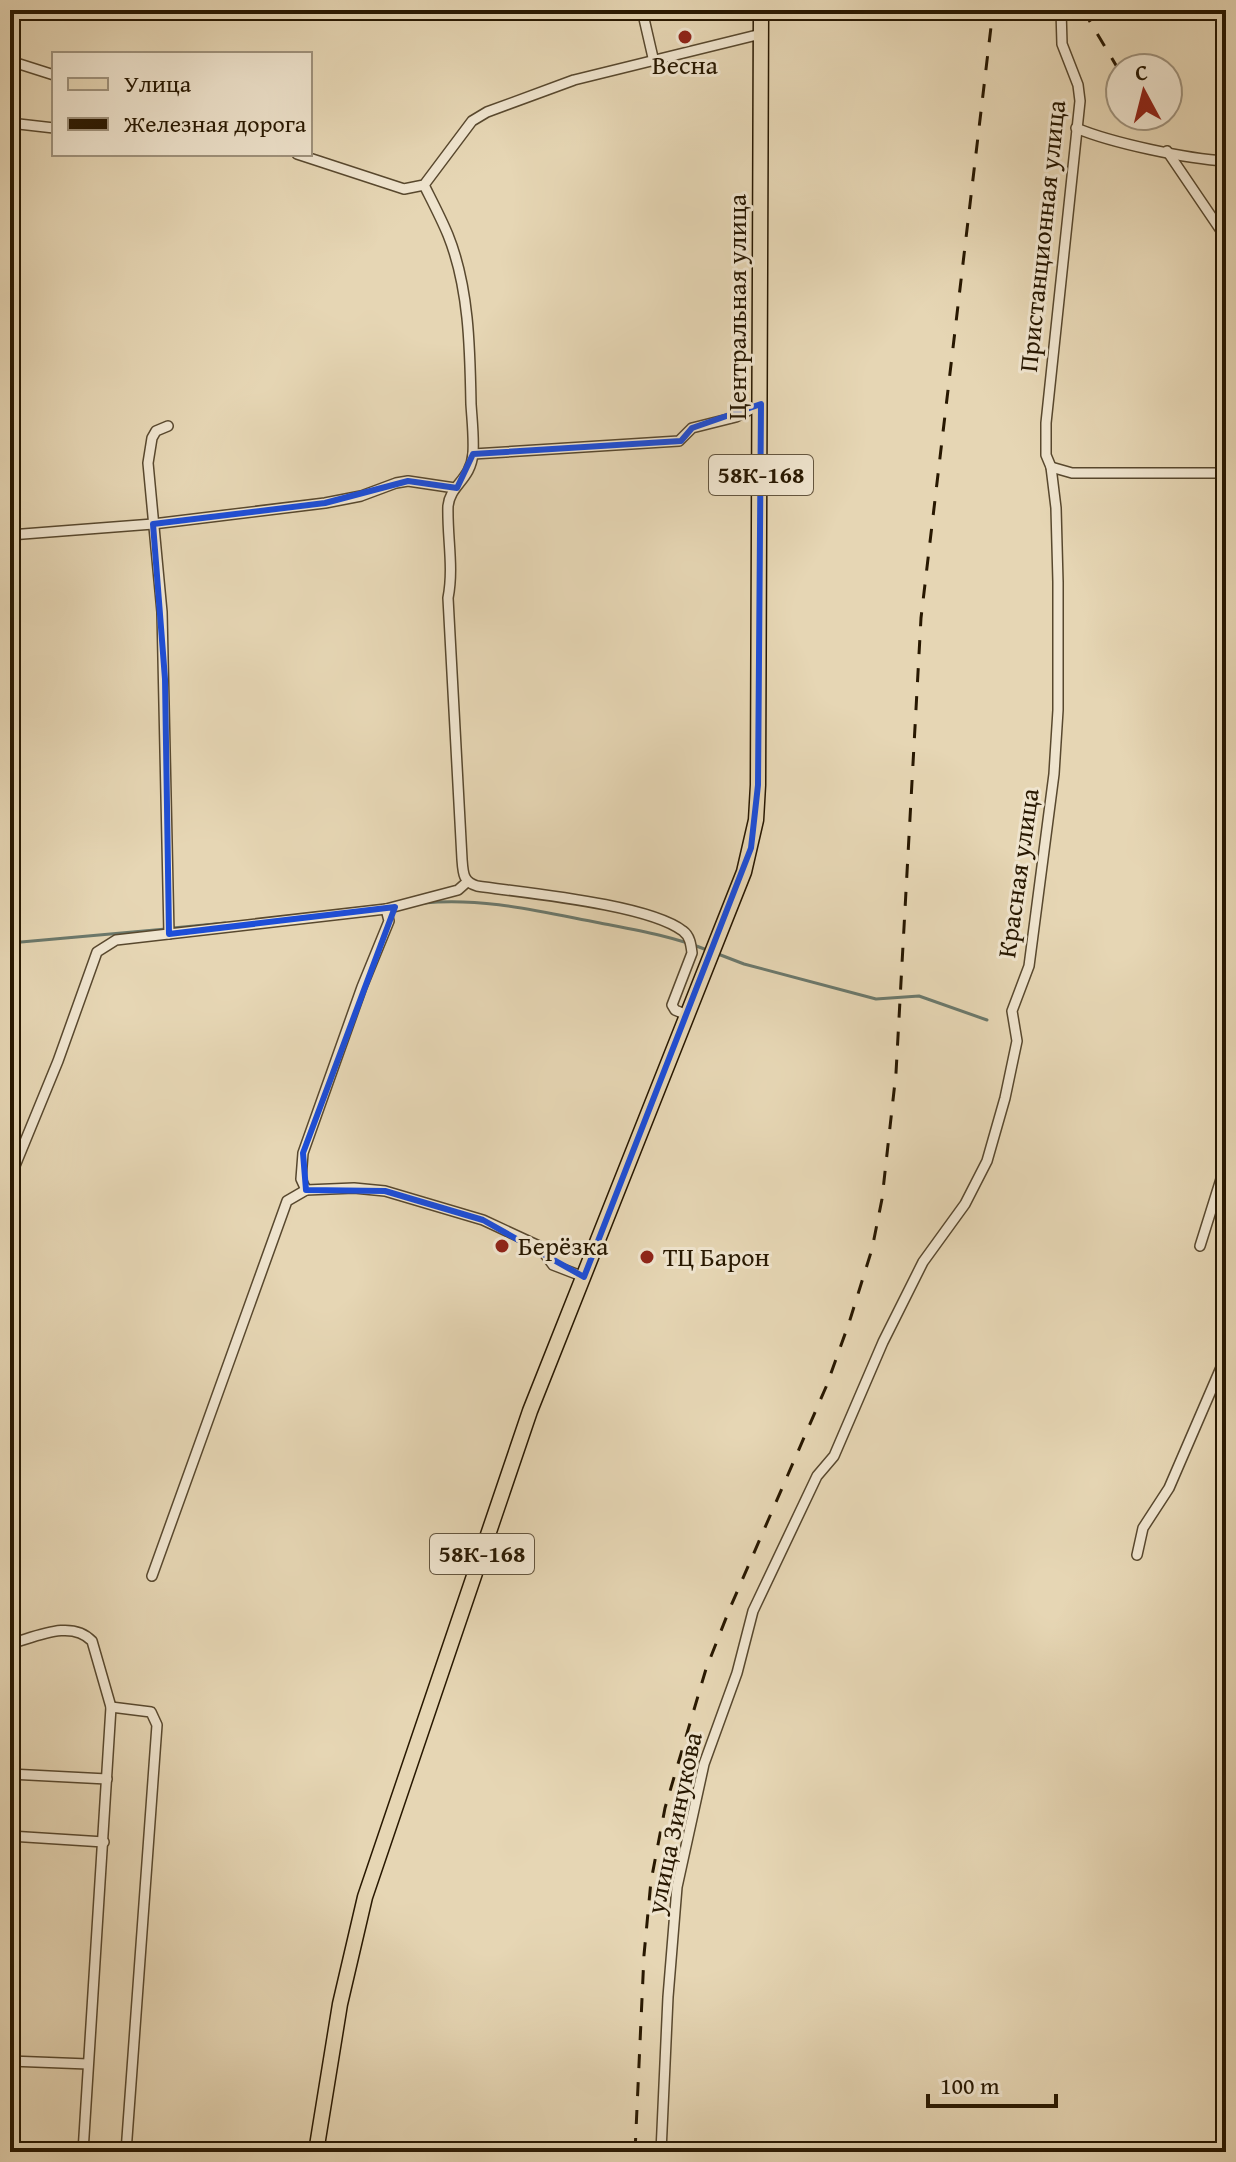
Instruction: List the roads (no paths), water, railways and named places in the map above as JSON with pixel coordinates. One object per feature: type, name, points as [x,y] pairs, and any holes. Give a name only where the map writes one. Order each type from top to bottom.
[{"type":"main road","name":"Центральная улица","points":[[687,1015],[744,872],[756,820],[761,404],[761,10]]},
{"type":"main road","name":"58К-168","points":[[316,2152],[340,2004],[365,1897],[530,1411],[687,1015]]},
{"type":"street","points":[[642,10],[654,62]]},
{"type":"street","name":"Пристанционная улица","points":[[1051,467],[1046,455],[1046,423],[1079,93],[1062,44],[1061,10]]},
{"type":"street","points":[[303,156],[404,189],[424,185],[472,121],[487,112],[574,80],[761,34]]},
{"type":"street","points":[[10,61],[52,74]]},
{"type":"street","points":[[10,123],[52,128]]},
{"type":"street","points":[[1076,128],[1167,151],[1226,161]]},
{"type":"street","points":[[1167,151],[1226,238]]},
{"type":"street","points":[[424,185],[449,236],[465,307],[470,366],[473,454],[466,478],[455,488],[448,504],[451,584],[448,598],[462,859],[467,882]]},
{"type":"street","points":[[473,454],[679,441],[692,428],[736,417],[761,404]]},
{"type":"street","points":[[168,426],[156,431],[148,451],[165,679],[169,934]]},
{"type":"street","points":[[1051,467],[1072,473],[1226,473]]},
{"type":"street","name":"Красная улица","points":[[817,1476],[834,1456],[883,1342],[923,1262],[965,1204],[987,1161],[1005,1098],[1017,1041],[1012,1011],[1029,966],[1054,774],[1058,710],[1058,582],[1056,508],[1051,467]]},
{"type":"street","points":[[10,535],[153,524],[349,499],[408,481],[455,488]]},
{"type":"street","points":[[10,1178],[58,1061],[97,952],[116,940],[386,909],[458,890],[467,882]]},
{"type":"street","points":[[467,882],[643,913],[685,932],[692,953],[672,1005],[675,1010],[687,1015]]},
{"type":"street","points":[[306,1190],[301,1179],[303,1153],[389,921],[386,909]]},
{"type":"street","points":[[1200,1246],[1226,1163]]},
{"type":"street","points":[[152,1576],[287,1201],[306,1190],[354,1188],[385,1191],[483,1220],[539,1246],[553,1265],[584,1277]]},
{"type":"street","points":[[1137,1555],[1143,1528],[1169,1488],[1226,1356]]},
{"type":"street","name":"улица Зинукова","points":[[661,2152],[677,1887],[704,1764],[737,1673],[753,1611],[817,1476]]},
{"type":"street","points":[[10,1644],[54,1631],[75,1629],[86,1634],[92,1641],[111,1707],[83,2152]]},
{"type":"street","points":[[111,1707],[151,1712],[157,1725],[126,2152]]},
{"type":"street","points":[[10,1774],[107,1779]]},
{"type":"street","points":[[10,1836],[104,1842]]},
{"type":"street","points":[[10,2061],[88,2064]]},
{"type":"waterway","points":[[424,903],[468,902],[534,910],[654,934],[707,950]]},
{"type":"waterway","points":[[173,928],[225,923]]},
{"type":"waterway","points":[[10,943],[166,929]]},
{"type":"waterway","points":[[718,954],[744,964],[876,999],[919,996],[987,1020]]},
{"type":"railway","points":[[635,2152],[644,1955],[651,1881],[665,1808],[706,1669],[826,1387],[849,1323],[872,1249],[882,1199],[896,1073],[921,618],[993,10]]},
{"type":"railway","points":[[1083,10],[1108,52]]},
{"type":"place","name":"Весна","points":[[685,37]]},
{"type":"place","name":"Берёзка","points":[[502,1246]]},
{"type":"place","name":"ТЦ Барон","points":[[647,1257]]}]
